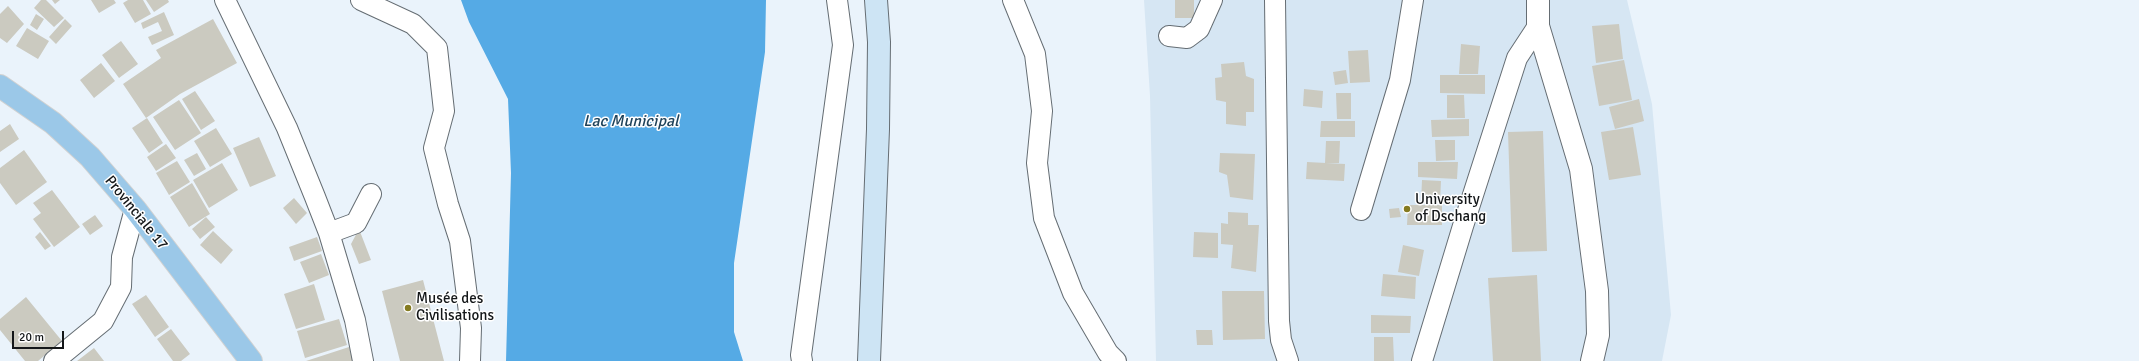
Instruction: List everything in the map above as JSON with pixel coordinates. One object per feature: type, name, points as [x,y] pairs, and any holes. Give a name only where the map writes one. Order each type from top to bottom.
[{"type":"main road","points":[[869,361],[878,129],[879,42],[876,0]]},
{"type":"main road","name":"Provinciale 17","points":[[0,86],[58,128],[90,157],[135,209],[251,361]]},
{"type":"street","points":[[225,0],[287,128],[329,233],[355,320],[363,361]]},
{"type":"street","points":[[361,0],[413,24],[437,48],[444,111],[434,148],[448,204],[460,241],[471,328],[470,361]]},
{"type":"street","points":[[802,361],[804,332],[843,45],[837,0]]},
{"type":"street","points":[[1013,0],[1035,54],[1042,111],[1037,163],[1044,218],[1073,293],[1108,353],[1116,361]]},
{"type":"street","points":[[1169,36],[1187,38],[1199,29],[1212,0]]},
{"type":"street","points":[[1275,0],[1279,320],[1281,340],[1288,361]]},
{"type":"street","points":[[1360,210],[1400,80],[1412,0]]},
{"type":"street","points":[[1538,0],[1538,26],[1581,169],[1597,291],[1598,335],[1592,361]]},
{"type":"street","points":[[1422,361],[1463,226],[1517,58],[1538,26]]},
{"type":"street","points":[[329,233],[356,223],[371,194]]},
{"type":"street","points":[[54,361],[103,321],[121,287],[122,257],[135,209]]},
{"type":"shaded area","name":"University of Dschang","points":[[1144,0],[1627,0],[1652,104],[1671,315],[1662,361],[1156,361],[1150,96]]},
{"type":"water","name":"Lac Municipal","points":[[461,0],[766,0],[765,52],[734,263],[734,332],[743,361],[506,361],[511,173],[508,99],[469,22]]},
{"type":"building","points":[[41,0],[46,0],[64,18],[54,27],[34,8]]},
{"type":"building","points":[[52,0],[60,0],[55,4]]},
{"type":"building","points":[[91,0],[114,0],[116,3],[99,13]]},
{"type":"building","points":[[128,0],[143,0],[151,14],[135,23],[123,3]]},
{"type":"building","points":[[146,0],[168,0],[169,2],[154,12]]},
{"type":"building","points":[[1175,0],[1194,0],[1194,18],[1175,18]]},
{"type":"building","points":[[8,6],[24,24],[7,43],[0,38],[0,14]]},
{"type":"building","points":[[164,12],[174,35],[152,45],[148,37],[162,31],[158,22],[143,29],[141,23]]},
{"type":"building","points":[[36,14],[44,19],[37,30],[30,25]]},
{"type":"building","points":[[65,19],[72,26],[56,44],[49,37]]},
{"type":"building","points":[[213,19],[237,63],[180,94],[146,118],[123,84],[161,58],[156,50]]},
{"type":"building","points":[[1619,24],[1623,59],[1596,63],[1592,26]]},
{"type":"building","points":[[27,28],[49,41],[38,59],[16,46]]},
{"type":"building","points":[[121,41],[138,64],[119,78],[102,55]]},
{"type":"building","points":[[1461,44],[1480,46],[1478,74],[1459,74]]},
{"type":"building","points":[[1368,50],[1370,82],[1350,83],[1348,51]]},
{"type":"building","points":[[1624,60],[1632,100],[1599,106],[1592,66]]},
{"type":"building","points":[[1244,62],[1246,76],[1254,79],[1254,112],[1246,112],[1246,126],[1226,124],[1226,102],[1216,100],[1215,78],[1222,77],[1221,64]]},
{"type":"building","points":[[101,63],[115,81],[94,98],[80,80]]},
{"type":"building","points":[[1346,70],[1348,83],[1335,85],[1333,72]]},
{"type":"building","points":[[1440,75],[1485,75],[1485,94],[1440,93]]},
{"type":"building","points":[[1304,89],[1323,91],[1322,108],[1303,106]]},
{"type":"building","points":[[195,91],[215,121],[201,130],[182,99]]},
{"type":"building","points":[[1336,93],[1351,93],[1351,119],[1337,119]]},
{"type":"building","points":[[1447,95],[1464,95],[1465,118],[1447,118]]},
{"type":"building","points":[[1639,99],[1644,121],[1615,129],[1609,107]]},
{"type":"building","points":[[179,100],[201,133],[175,150],[153,117]]},
{"type":"building","points":[[147,118],[163,143],[149,153],[132,128]]},
{"type":"building","points":[[1469,119],[1469,136],[1432,137],[1431,120]]},
{"type":"building","points":[[1321,121],[1355,121],[1355,137],[1320,137]]},
{"type":"building","points":[[10,124],[19,139],[0,152],[0,131]]},
{"type":"building","points":[[1633,127],[1641,175],[1609,180],[1601,132]]},
{"type":"building","points":[[216,128],[232,154],[210,167],[194,141]]},
{"type":"building","points":[[1543,131],[1547,251],[1512,252],[1508,132]]},
{"type":"building","points":[[259,137],[276,176],[250,187],[233,148]]},
{"type":"building","points":[[1435,140],[1455,140],[1455,160],[1436,161]]},
{"type":"building","points":[[1326,141],[1340,141],[1339,163],[1325,163]]},
{"type":"building","points":[[166,144],[176,158],[156,171],[147,157]]},
{"type":"building","points":[[24,150],[47,182],[16,205],[0,183],[0,168]]},
{"type":"building","points":[[197,153],[206,169],[194,176],[184,160]]},
{"type":"building","points":[[1220,153],[1255,154],[1253,200],[1230,197],[1227,175],[1219,172]]},
{"type":"building","points":[[177,161],[190,182],[169,195],[156,173]]},
{"type":"building","points":[[1307,162],[1345,164],[1344,181],[1306,179]]},
{"type":"building","points":[[1418,162],[1458,162],[1457,179],[1418,177]]},
{"type":"building","points":[[222,163],[238,190],[209,208],[193,180]]},
{"type":"building","points":[[1422,180],[1441,181],[1440,203],[1421,202]]},
{"type":"building","points":[[192,183],[210,214],[189,227],[170,197]]},
{"type":"building","points":[[52,190],[80,227],[54,247],[33,219],[41,213],[33,203]]},
{"type":"building","points":[[294,198],[307,213],[296,224],[283,208]]},
{"type":"building","points":[[1408,205],[1442,205],[1442,225],[1407,225]]},
{"type":"building","points":[[1399,208],[1401,217],[1390,218],[1389,209]]},
{"type":"building","points":[[1228,212],[1248,213],[1248,225],[1259,225],[1256,272],[1231,268],[1233,245],[1221,244],[1221,223],[1228,224]]},
{"type":"building","points":[[95,215],[103,226],[90,235],[82,224]]},
{"type":"building","points":[[206,217],[215,227],[200,239],[192,229]]},
{"type":"building","points":[[359,229],[371,260],[359,264],[351,244]]},
{"type":"building","points":[[213,231],[233,250],[221,264],[200,245]]},
{"type":"building","points":[[40,232],[51,246],[45,250],[35,237]]},
{"type":"building","points":[[1194,232],[1218,233],[1218,258],[1193,257]]},
{"type":"building","points":[[317,237],[322,251],[294,261],[289,247]]},
{"type":"building","points":[[1403,245],[1424,250],[1419,276],[1398,272]]},
{"type":"building","points":[[321,254],[329,275],[309,283],[300,262]]},
{"type":"building","points":[[1383,274],[1416,277],[1415,299],[1381,296]]},
{"type":"building","points":[[1537,275],[1541,361],[1493,361],[1488,278]]},
{"type":"building","name":"Musée des Civilisations","points":[[423,280],[444,361],[400,361],[382,291]]},
{"type":"building","points":[[314,284],[325,320],[296,329],[284,294]]},
{"type":"building","points":[[1222,291],[1264,291],[1265,339],[1223,340]]},
{"type":"building","points":[[146,295],[169,327],[155,337],[132,304]]},
{"type":"building","points":[[26,297],[62,341],[38,361],[25,361],[0,330],[0,319]]},
{"type":"building","points":[[1371,315],[1411,316],[1410,333],[1371,333]]},
{"type":"building","points":[[339,319],[347,345],[305,358],[297,331]]},
{"type":"building","points":[[171,329],[190,354],[181,361],[173,361],[157,339]]},
{"type":"building","points":[[1196,330],[1212,330],[1213,345],[1197,345]]},
{"type":"building","points":[[1374,337],[1393,337],[1394,361],[1374,361]]},
{"type":"building","points":[[349,347],[353,361],[306,361]]},
{"type":"building","points":[[94,348],[104,361],[77,361]]},
{"type":"place","name":"University of Dschang","points":[[1407,209]]},
{"type":"place","name":"Musée des Civilisations","points":[[408,308]]}]
